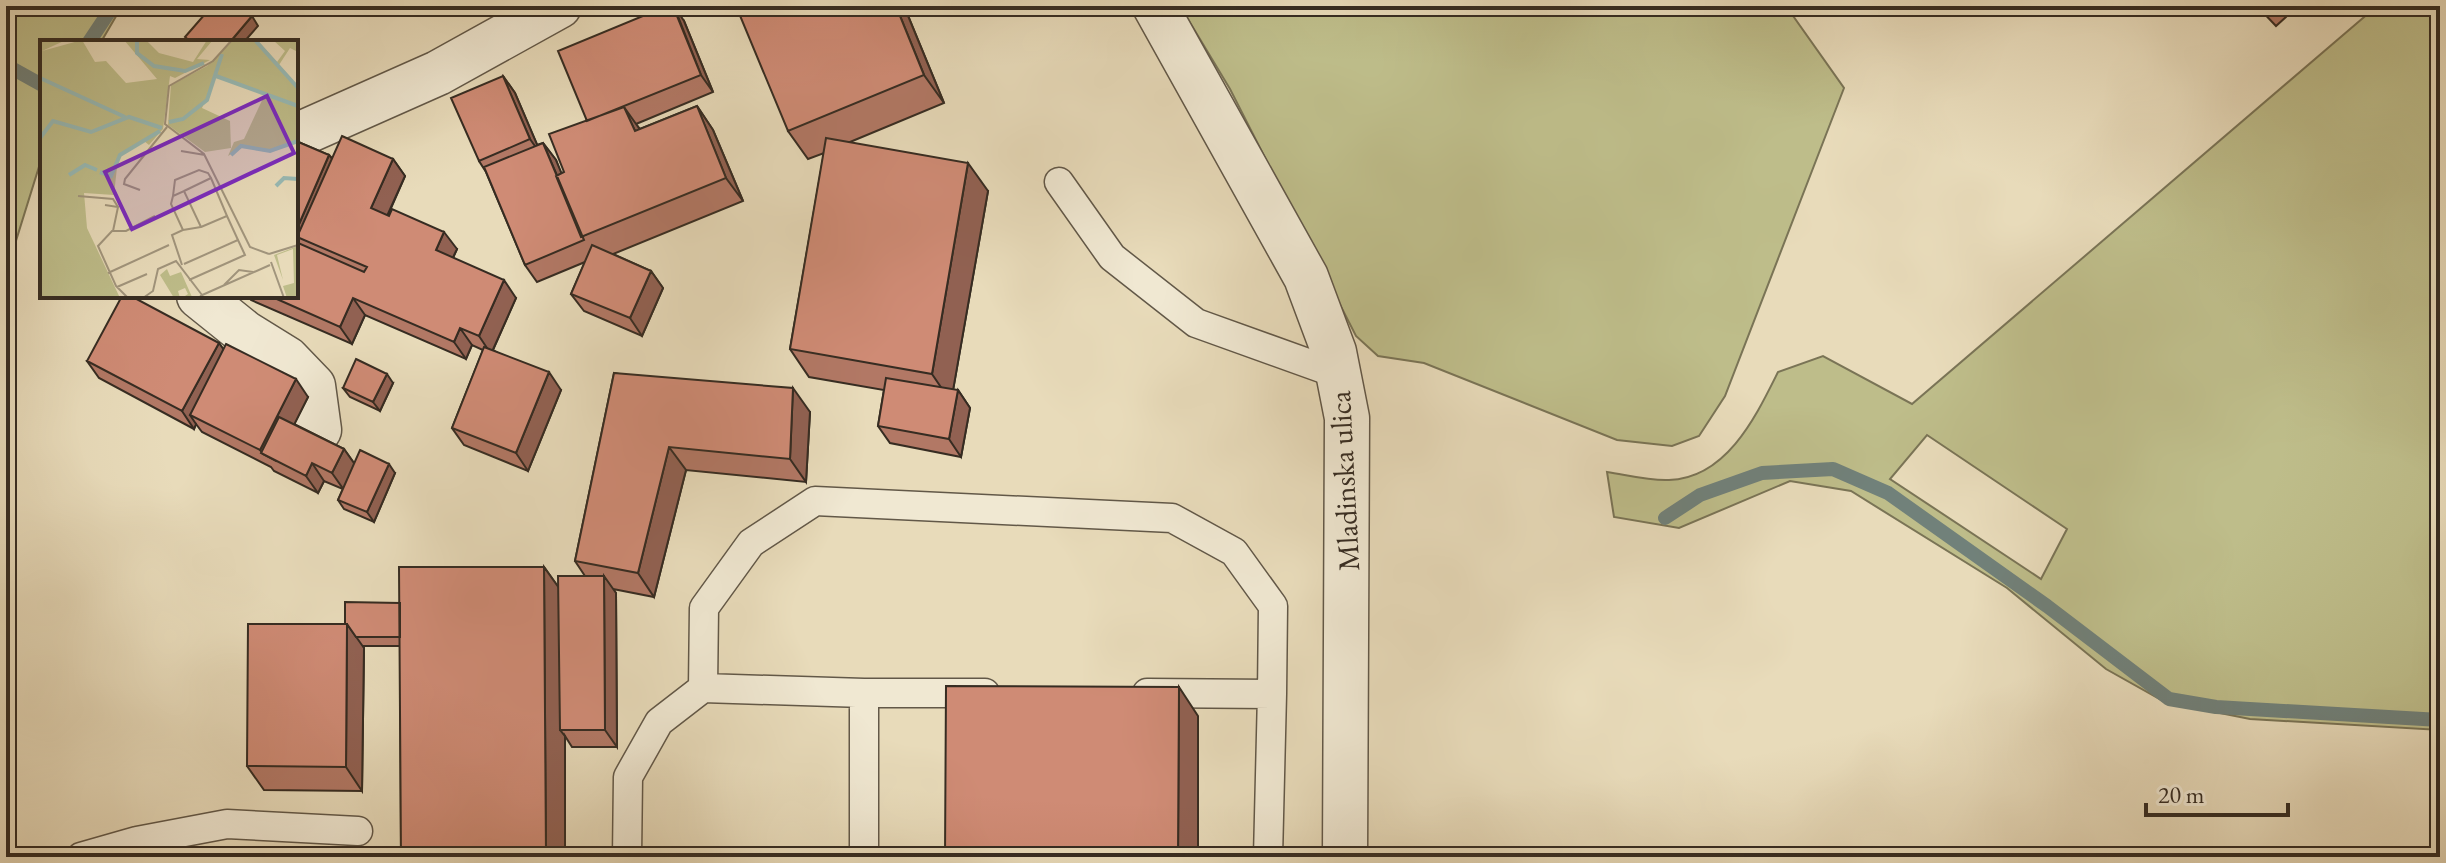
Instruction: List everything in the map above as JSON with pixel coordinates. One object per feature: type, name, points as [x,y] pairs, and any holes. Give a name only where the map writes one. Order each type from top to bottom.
[{"type":"street","points":[[298,135],[438,73],[559,6]]},
{"type":"street","name":"Mladinska ulica","points":[[1155,6],[1306,277],[1338,374],[1347,418],[1345,857]]},
{"type":"street","points":[[201,298],[245,333],[287,359],[313,386],[319,430]]},
{"type":"lane","points":[[1059,182],[1112,257],[1196,323],[1338,374]]},
{"type":"lane","points":[[703,688],[704,608],[751,543],[815,501],[1172,518],[1234,552],[1273,606],[1268,857]]},
{"type":"lane","points":[[627,857],[628,777],[659,722],[703,688],[1006,693]]},
{"type":"lane","points":[[864,693],[864,857]]},
{"type":"lane","points":[[1115,693],[1272,694]]},
{"type":"lane","points":[[81,857],[137,841],[227,824],[358,831]]},
{"type":"shaded area","points":[[6,6],[122,6],[102,40],[40,40],[40,163],[6,273]]},
{"type":"shaded area","points":[[1180,6],[1786,6],[1844,88],[1725,396],[1699,436],[1672,446],[1617,440],[1424,363],[1378,356],[1356,336],[1230,89]]},
{"type":"shaded area","points":[[2377,6],[2440,6],[2440,730],[2250,719],[2165,702],[2106,669],[2007,588],[1851,491],[1790,481],[1679,528],[1614,517],[1607,472],[1669,480],[1689,477],[1707,468],[1737,442],[1778,372],[1823,356],[1912,404]],"holes":[[[1927,435],[2067,529],[2041,579],[1890,479]]]},
{"type":"building","points":[[212,6],[240,6],[252,16],[232,40],[189,40],[185,37]]},
{"type":"building","points":[[673,6],[701,75],[587,121],[558,51]]},
{"type":"building","points":[[736,6],[896,6],[924,75],[788,131]]},
{"type":"building","points":[[503,76],[530,139],[479,161],[451,98]]},
{"type":"building","points":[[697,106],[726,178],[581,237],[556,176],[564,172],[549,134],[624,107],[635,131]]},
{"type":"building","points":[[342,136],[393,159],[371,208],[389,216],[392,209],[444,232],[436,250],[504,280],[479,336],[460,328],[454,342],[353,298],[340,327],[275,298],[298,298],[298,243],[364,272],[367,267],[298,237]]},
{"type":"building","points":[[826,138],[968,163],[932,374],[790,349]]},
{"type":"building","points":[[298,142],[329,155],[298,226]]},
{"type":"building","points":[[543,143],[584,240],[525,265],[484,167]]},
{"type":"building","points":[[592,245],[651,271],[630,318],[571,294]]},
{"type":"building","points":[[121,298],[135,298],[219,343],[182,411],[87,361]]},
{"type":"building","points":[[226,344],[296,379],[260,450],[190,415]]},
{"type":"building","points":[[484,347],[549,372],[516,453],[452,428]]},
{"type":"building","points":[[356,359],[387,374],[373,402],[343,388]]},
{"type":"building","points":[[614,373],[793,388],[790,459],[669,447],[638,573],[575,561]]},
{"type":"building","points":[[886,378],[958,390],[949,439],[878,426]]},
{"type":"building","points":[[279,417],[344,449],[332,473],[312,463],[306,476],[261,453]]},
{"type":"building","points":[[360,450],[389,464],[367,512],[338,500]]},
{"type":"building","points":[[399,567],[544,567],[546,857],[401,857]]},
{"type":"building","points":[[558,576],[604,576],[605,730],[560,730]]},
{"type":"building","points":[[345,602],[400,603],[400,637],[356,637],[345,624]]},
{"type":"building","points":[[248,624],[347,624],[346,767],[247,766]]},
{"type":"building","points":[[946,686],[1179,687],[1178,857],[945,857]]},
{"type":"waterway","points":[[90,40],[113,6]]},
{"type":"waterway","points":[[6,65],[40,84]]},
{"type":"waterway","points":[[1665,518],[1700,495],[1762,473],[1833,469],[1888,493],[2047,606],[2169,699],[2216,707],[2440,720]]}]
